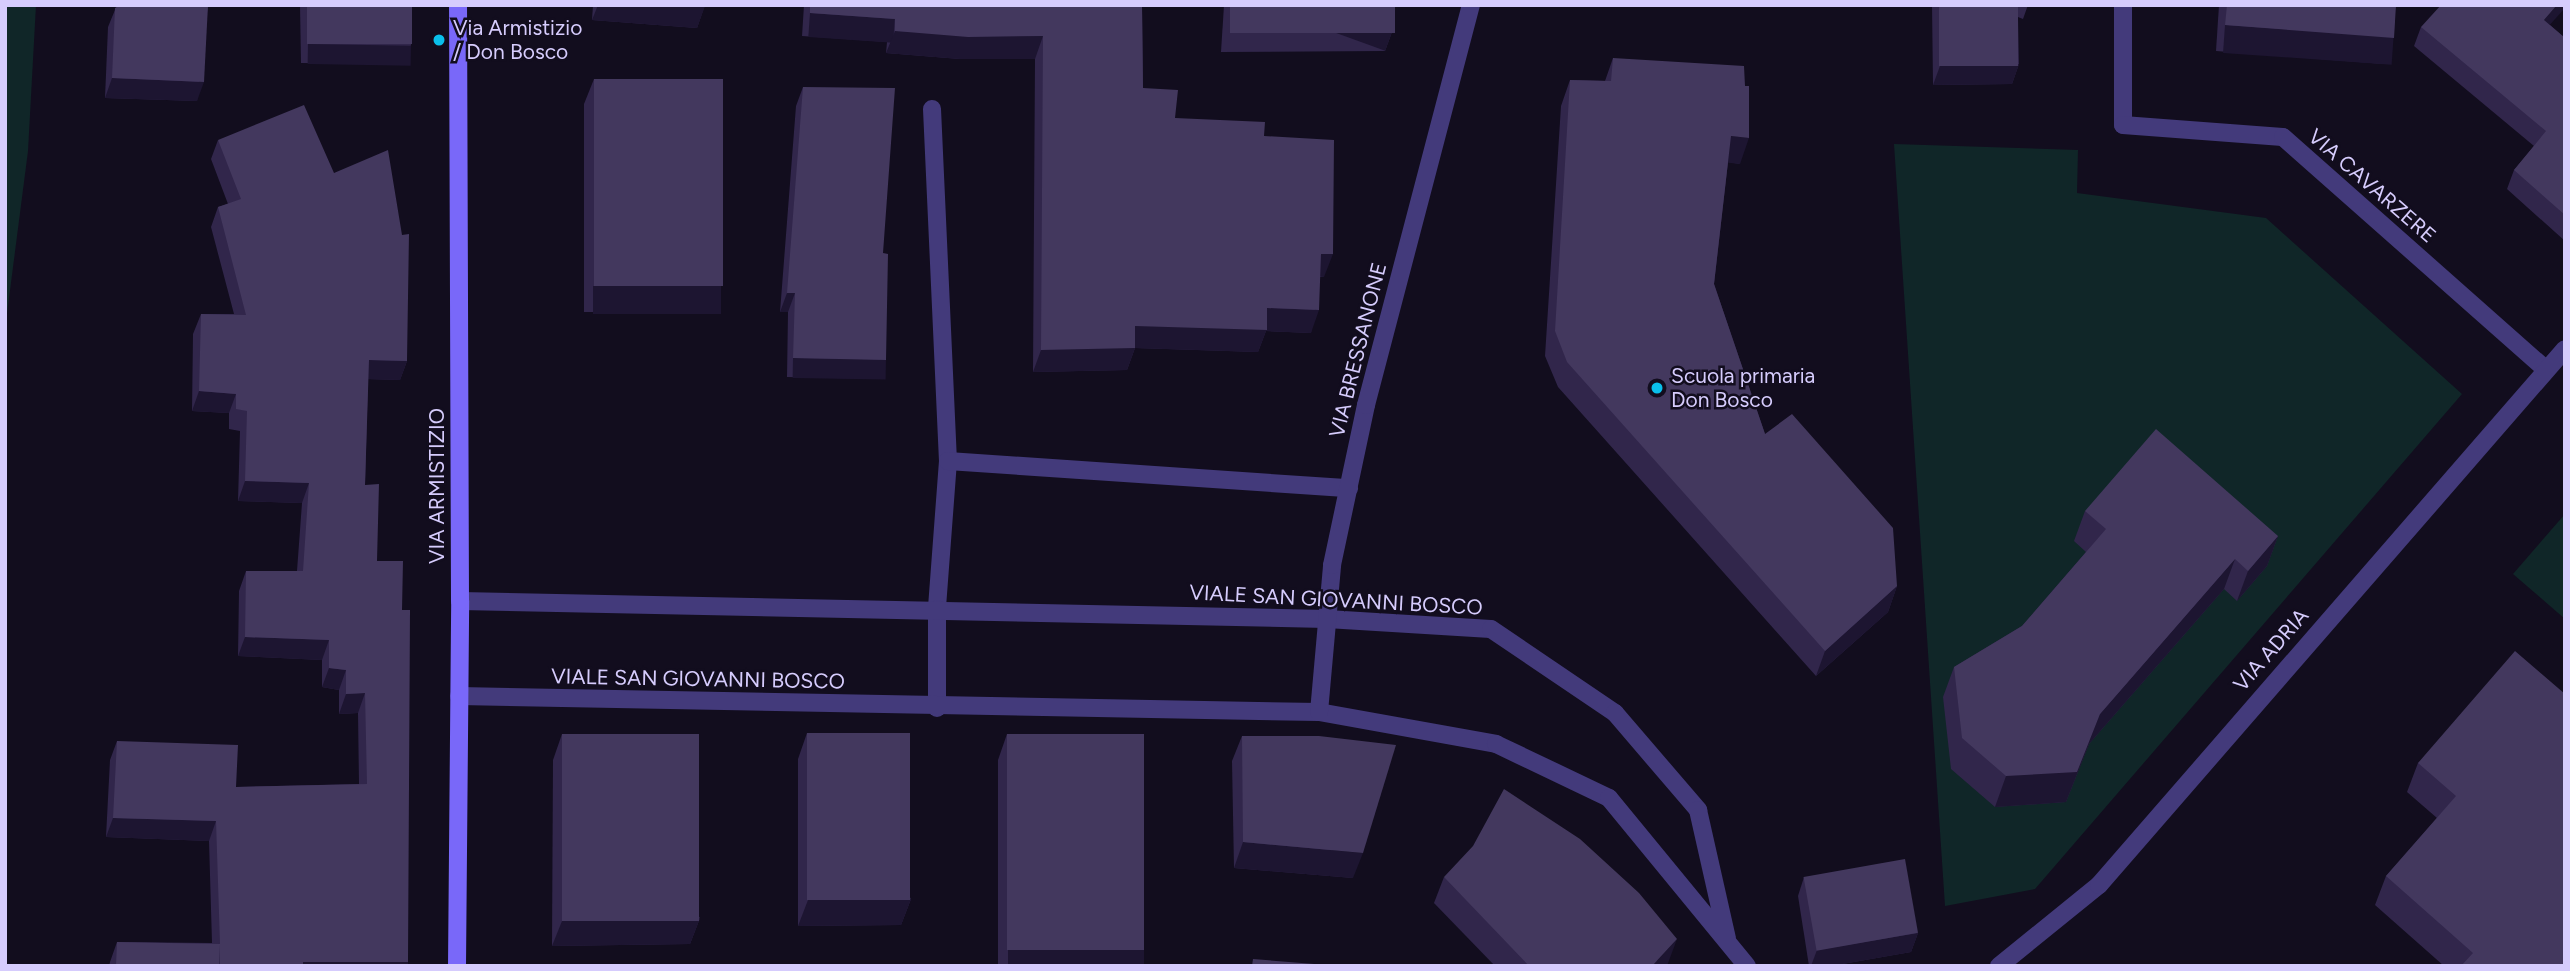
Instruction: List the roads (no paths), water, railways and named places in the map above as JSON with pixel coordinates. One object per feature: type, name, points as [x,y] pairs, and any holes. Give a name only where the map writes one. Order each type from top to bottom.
[{"type":"street","name":"VIA ARMISTIZIO","points":[[457,966],[460,601],[458,5]]},
{"type":"street","name":"VIA BRESSANONE","points":[[1320,712],[1332,565],[1366,405],[1471,5]]},
{"type":"street","name":"VIA CAVARZERE","points":[[2123,5],[2123,125],[2283,137],[2546,370]]},
{"type":"street","points":[[932,109],[948,461],[937,610],[937,708]]},
{"type":"street","name":"VIA ADRIA","points":[[1999,966],[2099,885],[2565,349]]},
{"type":"street","points":[[948,461],[1349,488]]},
{"type":"street","name":"VIALE SAN GIOVANNI BOSCO","points":[[460,601],[1327,619],[1491,629],[1615,713],[1698,810],[1727,939]]},
{"type":"street","name":"VIALE SAN GIOVANNI BOSCO","points":[[459,696],[937,708],[1320,712],[1496,744],[1609,798],[1747,966]]},
{"type":"place","name":"Via Armistizio / Don Bosco","points":[[439,40]]},
{"type":"place","name":"Scuola primaria Don Bosco","points":[[1657,388]]}]
